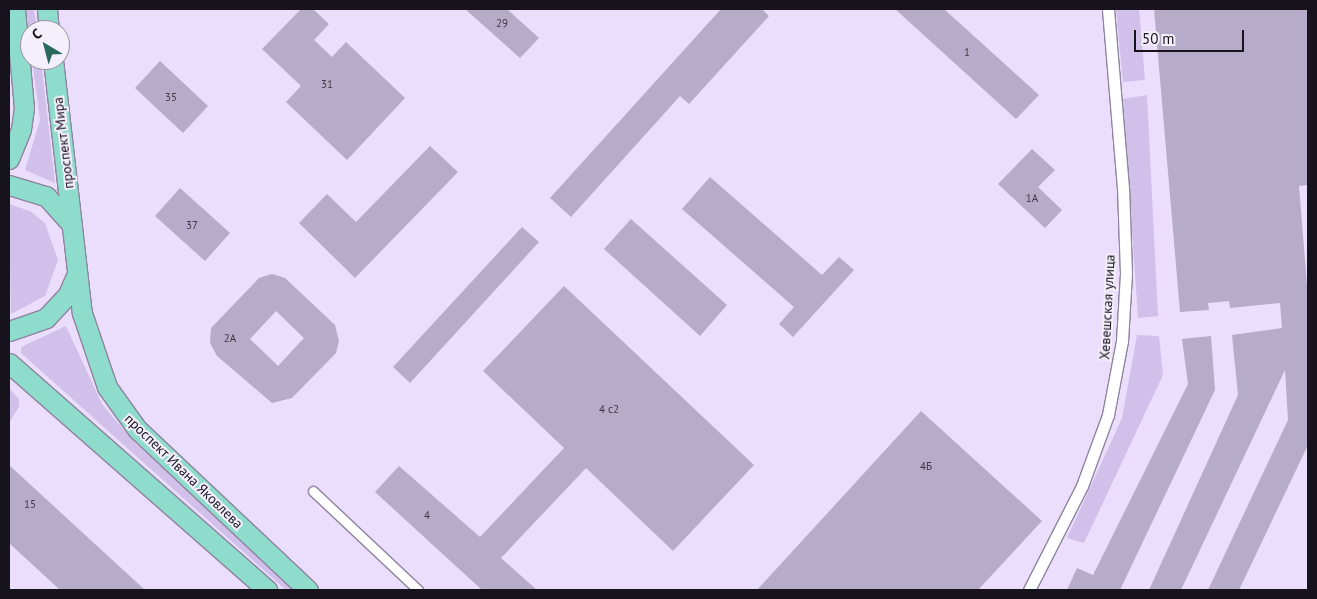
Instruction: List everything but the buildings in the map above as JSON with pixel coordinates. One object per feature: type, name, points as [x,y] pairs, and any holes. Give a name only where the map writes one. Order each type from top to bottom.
[{"type":"main road","points":[[9,159],[21,129],[24,108],[15,9]]},
{"type":"main road","name":"проспект Мира","points":[[54,70],[77,274]]},
{"type":"main road","points":[[9,185],[46,196],[72,226]]},
{"type":"main road","points":[[9,331],[46,318],[68,294],[77,274]]},
{"type":"main road","name":"проспект Ивана Яковлева","points":[[77,274],[89,342],[120,407],[308,590]]},
{"type":"main road","points":[[9,363],[267,590]]},
{"type":"street","name":"Хевешская улица","points":[[1029,590],[1082,486],[1108,415],[1122,340],[1126,272],[1123,188],[1108,9]]},
{"type":"street","points":[[314,491],[418,590]]},
{"type":"shaded area","points":[[26,9],[34,9],[36,20],[27,20]]},
{"type":"shaded area","points":[[1116,9],[1139,9],[1145,80],[1123,82]]},
{"type":"shaded area","points":[[33,70],[42,70],[55,183],[25,170],[40,120]]},
{"type":"shaded area","points":[[1147,95],[1158,316],[1138,318],[1123,99]]},
{"type":"shaded area","points":[[9,204],[30,211],[45,223],[58,260],[45,296],[11,314]]},
{"type":"shaded area","points":[[66,326],[102,404],[134,442],[296,590],[286,590],[21,353],[21,347]]},
{"type":"shaded area","points":[[1137,335],[1159,336],[1163,375],[1084,543],[1067,538],[1122,418]]},
{"type":"shaded area","points":[[9,388],[19,399],[19,407],[9,423]]}]
